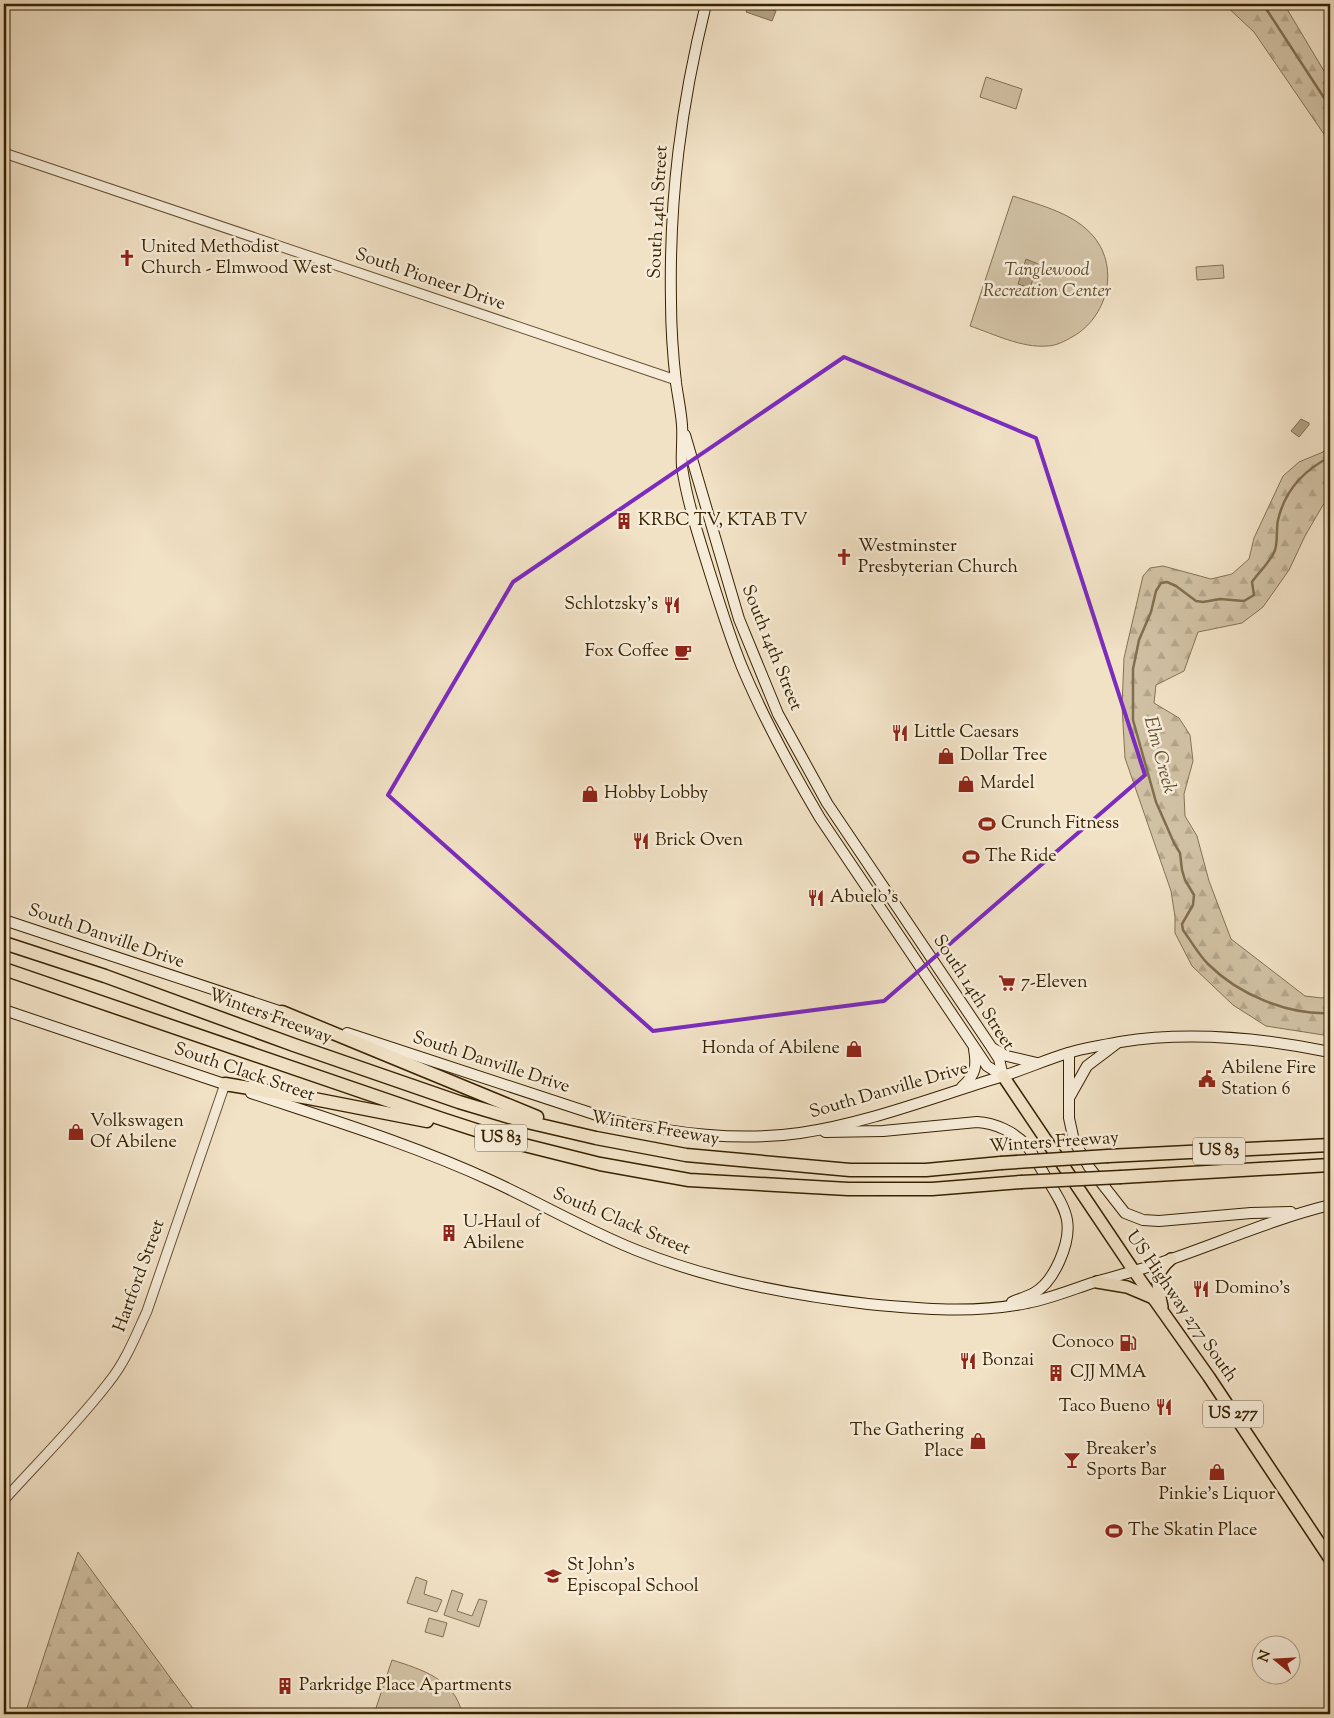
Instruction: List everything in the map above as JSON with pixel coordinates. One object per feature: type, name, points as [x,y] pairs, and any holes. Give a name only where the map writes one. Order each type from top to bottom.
[{"type":"highway","name":"Winters Freeway","points":[[4,943],[105,976],[294,1045],[459,1102],[523,1121],[581,1135],[686,1155],[850,1170],[926,1170],[1108,1156],[1330,1145]]},
{"type":"highway","name":"US 83","points":[[4,969],[442,1119],[531,1147],[600,1164],[689,1180],[848,1190],[932,1189],[1021,1182],[1330,1165]]},
{"type":"highway","points":[[282,1012],[581,1135]]},
{"type":"highway","name":"US Highway 277 South","points":[[1003,1076],[1134,1271],[1209,1377],[1330,1559]]},
{"type":"highway","points":[[225,1084],[421,1120],[531,1147]]},
{"type":"highway","points":[[1162,1311],[1158,1284],[1159,1273],[1162,1267],[1171,1259]]},
{"type":"highway","points":[[1097,1282],[1127,1287],[1153,1298]]},
{"type":"main road","name":"South 14th Street","points":[[706,4],[694,51],[682,116],[674,184],[671,239],[671,305],[676,380],[682,424],[682,467],[697,531],[722,613],[741,665],[801,787],[987,1066],[1003,1076]]},
{"type":"main road","name":"South 14th Street","points":[[682,424],[739,619],[778,714],[827,803],[999,1059],[1003,1076]]},
{"type":"main road","name":"South Danville Drive","points":[[4,920],[612,1120],[651,1129],[687,1134],[728,1136],[800,1133],[868,1118],[1003,1076],[1069,1053],[1118,1042],[1156,1037],[1231,1038],[1301,1046],[1330,1052]]},
{"type":"main road","name":"South Clack Street","points":[[4,1010],[389,1139],[492,1181],[635,1250],[704,1274],[819,1298],[939,1310],[997,1308],[1028,1303],[1171,1259],[1303,1212],[1330,1206]]},
{"type":"main road","points":[[1069,1098],[1087,1066],[1118,1042]]},
{"type":"main road","points":[[960,1089],[970,1079],[975,1070],[976,1058],[973,1045]]},
{"type":"main road","points":[[992,1048],[1007,1056],[1038,1063]]},
{"type":"main road","points":[[1069,1053],[1069,1118],[1074,1141],[1089,1167],[1125,1213],[1143,1220],[1159,1221],[1251,1213],[1303,1212]]},
{"type":"main road","points":[[800,1133],[883,1131],[977,1122],[988,1123],[1015,1135],[1028,1147],[1061,1204],[1067,1220],[1066,1237],[1058,1265],[1047,1281],[1035,1293],[997,1308]]},
{"type":"street","name":"South Pioneer Drive","points":[[4,153],[676,380]]},
{"type":"street","points":[[682,467],[697,473]]},
{"type":"street","name":"Hartford Street","points":[[4,1500],[72,1426],[110,1381],[136,1337],[147,1311],[225,1084]]},
{"type":"street","points":[[1328,1714],[1330,1709]]},
{"type":"highlighted area","points":[[844,357],[1036,438],[1145,775],[884,1001],[653,1031],[388,795],[513,582]]},
{"type":"green space","points":[[1224,4],[1284,4],[1330,81],[1330,143],[1254,32]]},
{"type":"green space","points":[[986,77],[1022,89],[1016,109],[980,97]]},
{"type":"green space","name":"Tanglewood Recreation Center","points":[[1013,196],[1057,211],[1077,222],[1094,237],[1102,250],[1106,263],[1108,278],[1106,292],[1094,318],[1084,329],[1063,342],[1054,345],[1037,346],[1018,343],[970,326]]},
{"type":"green space","points":[[1223,265],[1224,278],[1197,280],[1196,267]]},
{"type":"green space","points":[[1330,444],[1330,498],[1323,505],[1305,536],[1289,570],[1263,607],[1242,623],[1198,632],[1184,671],[1156,685],[1154,703],[1179,718],[1190,735],[1193,761],[1184,794],[1185,816],[1197,836],[1209,881],[1231,939],[1305,996],[1322,998],[1330,995],[1330,1036],[1266,1026],[1233,1005],[1192,966],[1175,933],[1175,917],[1171,891],[1125,758],[1122,706],[1124,658],[1143,576],[1150,568],[1163,566],[1211,579],[1232,574],[1249,559],[1254,538],[1283,476],[1299,462],[1323,452]]},
{"type":"green space","points":[[78,1552],[197,1714],[25,1714]]},
{"type":"green space","points":[[416,1577],[427,1581],[424,1594],[442,1600],[437,1612],[407,1603]]},
{"type":"green space","points":[[452,1590],[463,1594],[457,1611],[472,1616],[479,1599],[487,1601],[479,1627],[444,1615]]},
{"type":"green space","points":[[429,1618],[447,1623],[443,1637],[425,1632]]},
{"type":"green space","points":[[392,1660],[414,1667],[445,1684],[453,1692],[462,1714],[374,1714]]},
{"type":"shaded area","points":[[749,4],[770,4],[768,8],[776,11],[772,21],[746,12]]},
{"type":"shaded area","points":[[1026,259],[1038,264],[1030,288],[1018,284]]},
{"type":"shaded area","points":[[1301,419],[1309,423],[1309,425],[1299,437],[1291,431]]},
{"type":"waterway","name":"Elm Creek","points":[[1263,4],[1330,107]]},
{"type":"waterway","name":"Elm Creek","points":[[1330,457],[1304,475],[1285,499],[1278,520],[1275,550],[1252,582],[1254,595],[1244,601],[1220,599],[1203,602],[1196,601],[1176,586],[1167,582],[1161,583],[1156,591],[1151,612],[1139,640],[1133,669],[1133,720],[1156,802],[1180,853],[1185,880],[1194,895],[1193,905],[1182,924],[1183,930],[1208,964],[1220,975],[1249,994],[1281,1007],[1298,1011],[1330,1013]]},
{"type":"place","name":"United Methodist Church - Elmwood West","points":[[127,258]]},
{"type":"place","name":"KRBC TV, KTAB TV","points":[[624,521]]},
{"type":"place","name":"Westminster Presbyterian Church","points":[[844,557]]},
{"type":"place","name":"Schlotzsky's","points":[[672,605]]},
{"type":"place","name":"Fox Coffee","points":[[683,652]]},
{"type":"place","name":"Little Caesars","points":[[900,733]]},
{"type":"place","name":"Dollar Tree","points":[[946,756]]},
{"type":"place","name":"Mardel","points":[[966,784]]},
{"type":"place","name":"Hobby Lobby","points":[[590,794]]},
{"type":"place","name":"Crunch Fitness","points":[[987,824]]},
{"type":"place","name":"Brick Oven","points":[[641,841]]},
{"type":"place","name":"The Ride","points":[[971,857]]},
{"type":"place","name":"Abuelo's","points":[[816,898]]},
{"type":"place","name":"7-Eleven","points":[[1007,983]]},
{"type":"place","name":"Honda of Abilene","points":[[854,1049]]},
{"type":"place","name":"Abilene Fire Station 6","points":[[1207,1079]]},
{"type":"place","name":"Volkswagen Of Abilene","points":[[76,1132]]},
{"type":"place","name":"U-Haul of Abilene","points":[[449,1233]]},
{"type":"place","name":"Domino's","points":[[1201,1289]]},
{"type":"place","name":"Conoco","points":[[1128,1343]]},
{"type":"place","name":"Bonzai","points":[[968,1361]]},
{"type":"place","name":"CJJ MMA","points":[[1056,1373]]},
{"type":"place","name":"Taco Bueno","points":[[1164,1407]]},
{"type":"place","name":"The Gathering Place","points":[[978,1441]]},
{"type":"place","name":"Breaker's Sports Bar","points":[[1072,1460]]},
{"type":"place","name":"Pinkie's Liquor","points":[[1217,1472]]},
{"type":"place","name":"The Skatin Place","points":[[1114,1531]]},
{"type":"place","name":"St John's Episcopal School","points":[[553,1576]]},
{"type":"place","name":"Parkridge Place Apartments","points":[[285,1686]]}]
